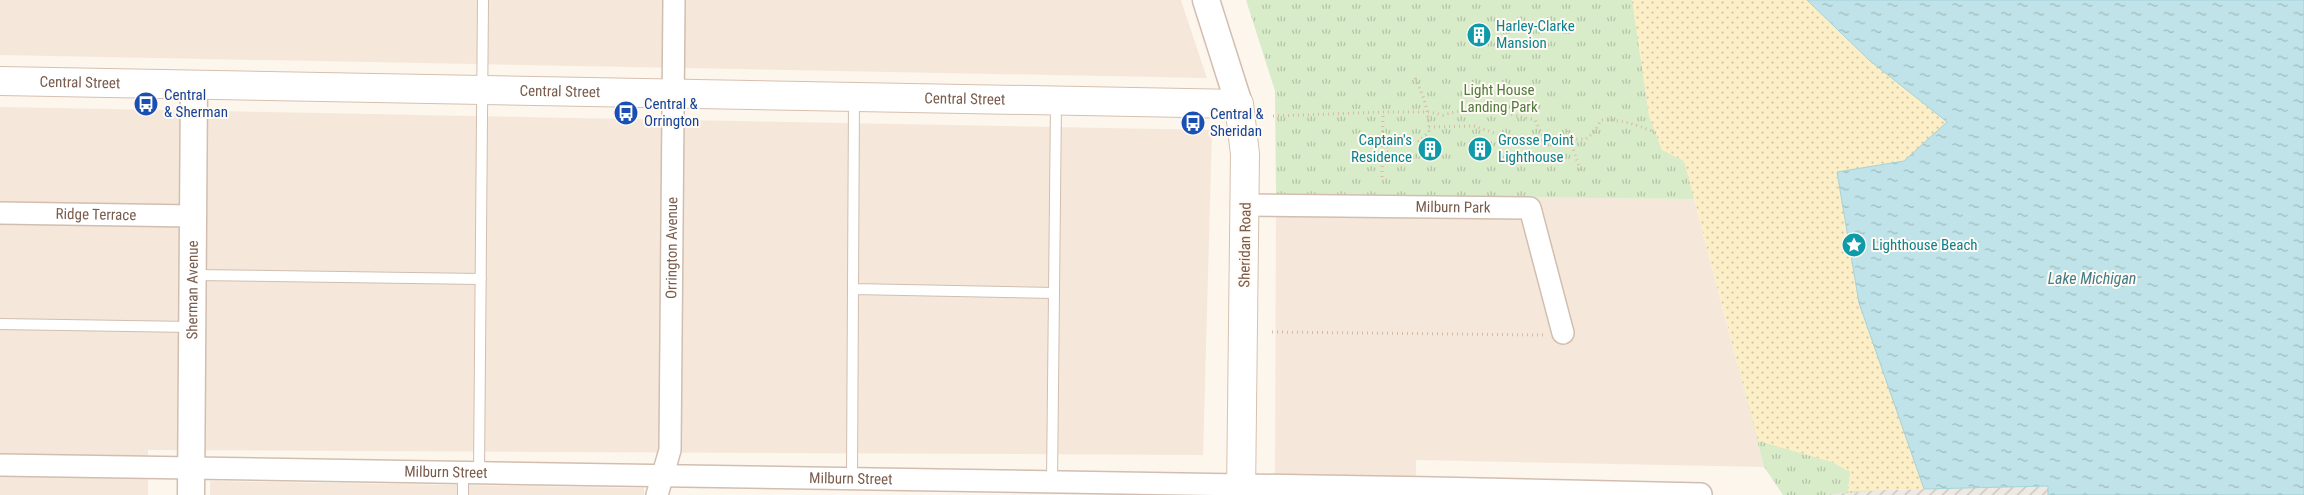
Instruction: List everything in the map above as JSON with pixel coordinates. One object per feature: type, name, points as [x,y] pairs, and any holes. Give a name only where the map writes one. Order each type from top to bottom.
[{"type":"main road","name":"Central Street","points":[[0,81],[1239,104]]},
{"type":"main road","name":"Sheridan Road","points":[[1239,104],[1245,154],[1242,490]]},
{"type":"street","name":"Orrington Avenue","points":[[660,485],[670,450],[674,0]]},
{"type":"street","name":"Sheridan Road","points":[[1206,0],[1239,104]]},
{"type":"street","name":"Sherman Avenue","points":[[191,495],[194,85]]},
{"type":"street","name":"Milburn Park","points":[[1245,206],[1530,208],[1563,333]]},
{"type":"street","name":"Ridge Terrace","points":[[0,213],[193,216]]},
{"type":"street","name":"Milburn Street","points":[[0,465],[471,472],[660,485],[852,478],[1052,482],[1242,490],[1705,494]]},
{"type":"lane","points":[[463,495],[471,472],[481,279],[483,0]]},
{"type":"lane","points":[[852,478],[854,97]]},
{"type":"lane","points":[[1052,482],[1056,101]]},
{"type":"lane","points":[[193,275],[481,279]]},
{"type":"lane","points":[[853,289],[1054,293]]},
{"type":"lane","points":[[0,324],[192,327]]},
{"type":"path","points":[[1415,78],[1426,99],[1429,112],[1429,132],[1418,142]]},
{"type":"path","points":[[1273,116],[1383,112],[1429,112],[1443,115],[1463,110],[1487,109],[1535,120],[1545,140]]},
{"type":"path","points":[[1382,177],[1383,112]]},
{"type":"path","points":[[1429,127],[1474,126],[1515,140],[1533,142],[1586,139],[1595,131],[1602,120],[1614,119],[1638,125],[1656,134]]},
{"type":"path","points":[[1567,131],[1582,172]]},
{"type":"path","points":[[1382,146],[1391,146]]},
{"type":"path","points":[[1382,152],[1391,152]]},
{"type":"path","points":[[1272,332],[1534,337],[1563,333]]},
{"type":"shaded area","points":[[0,0],[1181,0],[1207,78],[0,55]]},
{"type":"shaded area","points":[[0,107],[1212,130],[1203,455],[148,450],[148,495],[0,495]]},
{"type":"shaded area","points":[[1276,195],[1694,199],[1764,467],[1416,460],[1416,495],[1275,495]]},
{"type":"shaded area","points":[[210,481],[644,488],[644,495],[210,495]]},
{"type":"shaded area","points":[[2048,486],[2048,495],[1813,495],[1848,491]]},
{"type":"green space","name":"Light House Landing Park","points":[[1246,0],[1726,0],[1883,490],[1824,495],[1783,495],[1764,467],[1695,199],[1276,195],[1275,91]]},
{"type":"sand","name":"Lighthouse Beach","points":[[1632,0],[2031,0],[2080,471],[2048,495],[2048,486],[1848,491],[1850,472],[1832,462],[1758,441],[1684,161],[1662,150],[1649,116]]},
{"type":"water","name":"Lake Michigan","points":[[1807,0],[2304,0],[2304,495],[2048,495],[2048,486],[1924,489],[1859,303],[1837,172],[1904,161],[1947,122],[1869,60]]},
{"type":"place","name":"Harley-Clarke Mansion","points":[[1479,35]]},
{"type":"place","name":"Central & Sherman","points":[[146,104]]},
{"type":"place","name":"Central & Orrington","points":[[626,113]]},
{"type":"place","name":"Central & Sheridan","points":[[1193,123]]},
{"type":"place","name":"Captain's Residence","points":[[1430,149]]},
{"type":"place","name":"Grosse Point Lighthouse","points":[[1480,149]]},
{"type":"place","name":"Lighthouse Beach","points":[[1854,245]]}]
